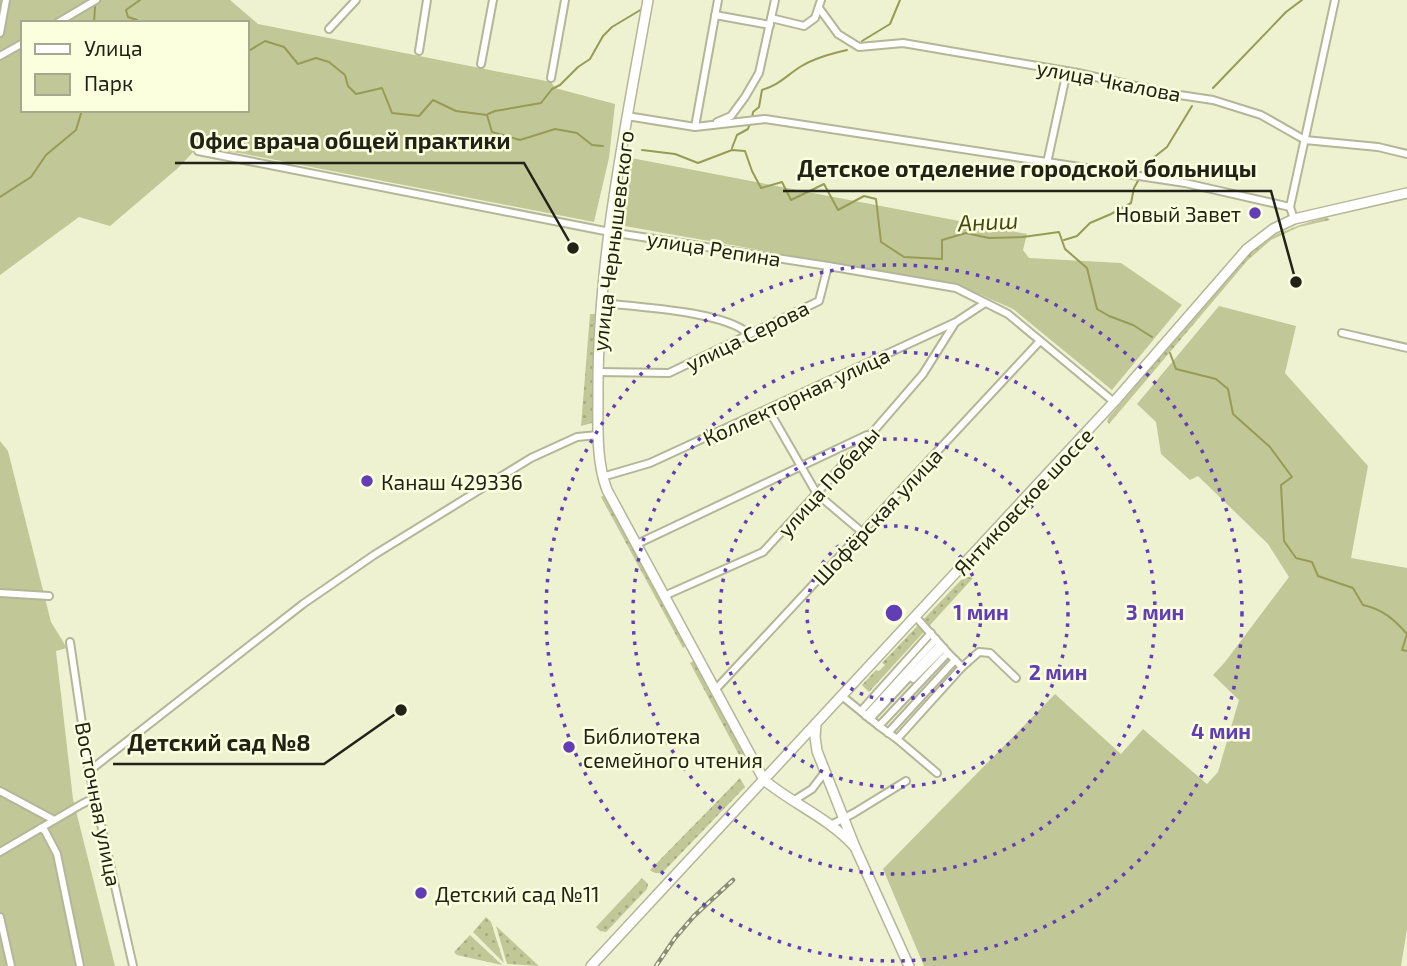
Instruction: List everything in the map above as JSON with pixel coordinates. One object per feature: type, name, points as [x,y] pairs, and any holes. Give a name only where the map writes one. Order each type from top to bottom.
[{"type":"street","points":[[0,33],[6,0]]},
{"type":"street","points":[[78,0],[81,9]]},
{"type":"street","points":[[60,21],[96,0]]},
{"type":"street","points":[[329,29],[356,0]]},
{"type":"street","points":[[419,51],[427,0]]},
{"type":"street","points":[[481,64],[493,0]]},
{"type":"street","points":[[551,78],[565,0]]},
{"type":"street","name":"улица Чернышевского","points":[[648,0],[627,116],[601,303],[598,435],[602,477],[764,780]]},
{"type":"street","points":[[695,127],[718,0]]},
{"type":"street","points":[[709,126],[731,116],[759,73],[775,0]]},
{"type":"street","points":[[715,15],[804,26],[815,18],[821,0]]},
{"type":"street","points":[[1294,219],[1290,207],[1335,0]]},
{"type":"street","name":"улица Чкалова","points":[[819,8],[838,34],[859,47],[904,43],[1067,71],[1166,93],[1213,100],[1261,115],[1305,140],[1378,147],[1407,154]]},
{"type":"street","points":[[0,56],[21,44]]},
{"type":"street","points":[[1047,163],[1067,71]]},
{"type":"street","points":[[627,116],[695,127],[765,119],[1185,183],[1290,207]]},
{"type":"street","name":"улица Репина","points":[[198,151],[610,232],[956,288],[1008,314],[1114,402]]},
{"type":"street","name":"Янтиковское шоссе","points":[[591,966],[1114,402],[1247,248],[1273,229],[1294,219],[1407,193]]},
{"type":"street","name":"улица Серова","points":[[598,372],[669,373],[819,301],[828,266]]},
{"type":"street","points":[[601,303],[675,311],[733,323],[749,334]]},
{"type":"street","name":"Коллекторная улица","points":[[602,477],[650,463],[956,322],[985,303]]},
{"type":"street","name":"улица Победы","points":[[664,596],[763,552],[923,374],[956,322]]},
{"type":"street","points":[[1342,333],[1407,348]]},
{"type":"street","name":"Шофёрская улица","points":[[714,690],[1040,341]]},
{"type":"street","points":[[768,409],[817,494],[862,532]]},
{"type":"street","points":[[637,544],[872,433]]},
{"type":"street","points":[[89,771],[303,604],[374,555],[531,458],[577,437],[598,435]]},
{"type":"street","points":[[0,593],[49,596]]},
{"type":"street","points":[[894,710],[907,693],[907,671],[915,617]]},
{"type":"street","name":"Восточная улица","points":[[70,642],[89,771],[133,966]]},
{"type":"street","points":[[888,733],[929,704],[979,652],[990,653],[1016,678]]},
{"type":"street","points":[[871,718],[907,671],[955,660]]},
{"type":"street","points":[[871,718],[929,704],[955,660]]},
{"type":"street","points":[[888,733],[955,660]]},
{"type":"street","points":[[907,671],[907,693]]},
{"type":"street","points":[[907,671],[907,693]]},
{"type":"street","points":[[907,671],[929,704],[937,773]]},
{"type":"street","points":[[907,671],[929,704]]},
{"type":"street","points":[[907,671],[929,704]]},
{"type":"street","points":[[907,671],[929,704]]},
{"type":"street","points":[[907,671],[929,704]]},
{"type":"street","points":[[907,671],[929,704]]},
{"type":"street","points":[[907,671],[929,704]]},
{"type":"street","points":[[907,671],[929,704]]},
{"type":"street","points":[[907,671],[929,704]]},
{"type":"street","points":[[907,671],[929,704]]},
{"type":"street","points":[[894,710],[907,671]]},
{"type":"street","points":[[894,710],[907,671]]},
{"type":"street","points":[[871,718],[907,671]]},
{"type":"street","points":[[871,718],[907,671]]},
{"type":"street","points":[[907,693],[929,704]]},
{"type":"street","points":[[871,718],[907,693]]},
{"type":"street","points":[[842,696],[888,733]]},
{"type":"street","points":[[871,718],[894,710],[929,704]]},
{"type":"street","points":[[894,710],[929,704]]},
{"type":"street","points":[[816,723],[817,751],[825,772],[855,847],[909,966]]},
{"type":"street","points":[[798,743],[806,744],[817,751]]},
{"type":"street","points":[[793,801],[814,787],[825,772]]},
{"type":"street","points":[[764,780],[831,825],[855,847]]},
{"type":"street","points":[[831,825],[906,781]]},
{"type":"street","points":[[0,791],[54,820]]},
{"type":"street","points":[[0,852],[82,803],[96,802]]},
{"type":"street","points":[[41,828],[46,831],[57,854],[80,966]]},
{"type":"street","points":[[0,917],[11,966]]},
{"type":"green space","points":[[0,0],[230,0],[258,24],[551,82],[555,88],[615,104],[609,158],[594,222],[198,147],[178,168],[110,226],[79,217],[0,275]]},
{"type":"green space","points":[[631,158],[1027,234],[1023,250],[1029,258],[1121,263],[1182,305],[1112,390],[1013,309],[961,286],[619,225]]},
{"type":"green space","points":[[1327,217],[1330,220],[1299,227],[1271,240],[1248,260],[1109,424],[1109,417],[1248,255],[1270,237]]},
{"type":"green space","points":[[1219,306],[1296,326],[1285,373],[1368,466],[1351,558],[1407,568],[1407,929],[1401,966],[924,966],[883,869],[1055,694],[1121,754],[1143,729],[1207,784],[1218,772],[1239,700],[1213,675],[1289,577],[1268,544],[1198,476],[1190,480],[1161,454],[1156,422],[1137,404]]},
{"type":"green space","points":[[590,314],[597,314],[592,423],[581,426]]},
{"type":"green space","points":[[0,441],[8,451],[51,622],[67,648],[56,651],[73,799],[115,966],[0,966]]},
{"type":"green space","points":[[606,494],[687,645],[683,648],[601,497]]},
{"type":"green space","points":[[973,578],[869,692],[862,685],[876,670],[879,671],[885,665],[882,663],[961,580]]},
{"type":"green space","points":[[695,660],[750,765],[747,770],[690,663]]},
{"type":"green space","points":[[740,778],[745,787],[664,871],[657,873],[650,870]]},
{"type":"green space","points":[[642,878],[648,884],[647,889],[606,932],[600,931],[596,927]]},
{"type":"green space","points":[[486,917],[491,922],[504,963],[473,932]]},
{"type":"green space","points":[[496,926],[539,966],[507,964]]},
{"type":"green space","points":[[470,935],[502,965],[457,955],[454,952]]},
{"type":"waterway","points":[[137,21],[128,17],[126,10],[140,0]]},
{"type":"waterway","points":[[862,41],[890,24],[900,0]]},
{"type":"waterway","points":[[1213,88],[1286,12],[1302,0]]},
{"type":"waterway","points":[[94,21],[95,7]]},
{"type":"waterway","points":[[488,114],[541,103],[552,89],[590,59],[603,36],[612,27],[642,9]]},
{"type":"waterway","name":"Аниш","points":[[248,51],[265,41],[284,47],[298,64],[316,58],[329,62],[345,75],[348,86],[356,94],[382,88],[392,113],[419,116],[433,100],[456,111],[487,115],[492,132],[520,140],[555,129],[577,133],[592,145],[603,146]]},
{"type":"waterway","points":[[752,118],[753,112],[759,107],[762,90],[778,83],[811,61],[847,50]]},
{"type":"waterway","points":[[1141,174],[1148,162],[1167,147],[1192,106]]},
{"type":"waterway","name":"Аниш","points":[[0,197],[31,177],[46,155],[76,130],[81,112]]},
{"type":"waterway","points":[[732,148],[737,135],[748,129],[750,123]]},
{"type":"waterway","name":"Аниш","points":[[642,150],[675,154],[698,163],[732,150],[745,151],[761,188],[782,182],[791,200],[824,184],[838,210],[864,196],[876,199],[881,242],[904,257],[942,259],[942,240],[966,233],[989,238],[1059,232],[1065,249],[1087,268],[1097,309],[1152,337]]},
{"type":"waterway","points":[[1064,240],[1077,236],[1090,223],[1131,203],[1139,179]]},
{"type":"waterway","name":"Аниш","points":[[1170,353],[1176,369],[1216,379],[1228,389],[1233,414],[1270,447],[1292,477],[1281,485],[1284,541],[1296,558],[1312,562],[1318,576],[1353,588],[1363,605],[1392,619],[1407,634],[1402,650],[1407,651]]},
{"type":"railway","points":[[656,966],[694,916],[733,880]]},
{"type":"place","name":"Новый Завет","points":[[1255,213]]},
{"type":"place","name":"Офис врача общей практики","points":[[573,248]]},
{"type":"place","name":"Детское отделение городской больницы","points":[[1296,282]]},
{"type":"place","name":"Канаш 429336","points":[[367,481]]},
{"type":"place","name":"Детский сад №8","points":[[401,710]]},
{"type":"place","name":"Библиотека семейного чтения","points":[[569,747]]},
{"type":"place","name":"Детский сад №11","points":[[421,893]]}]
